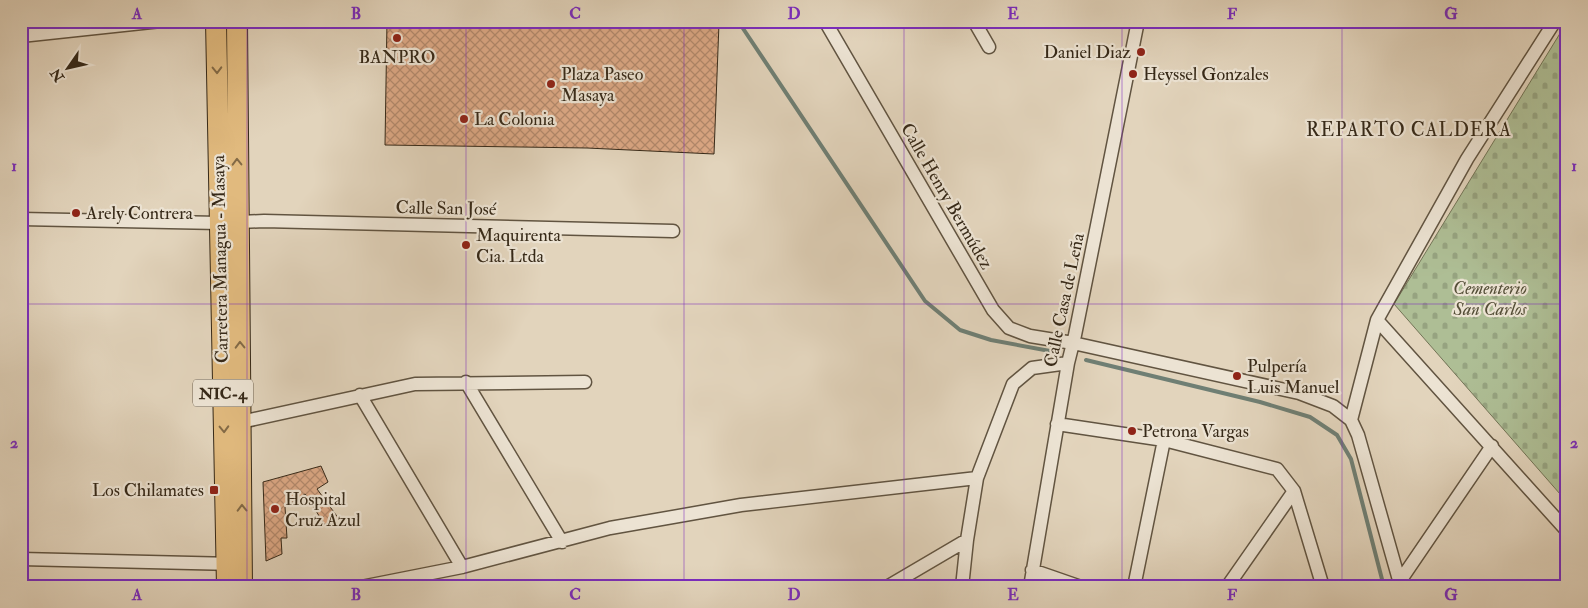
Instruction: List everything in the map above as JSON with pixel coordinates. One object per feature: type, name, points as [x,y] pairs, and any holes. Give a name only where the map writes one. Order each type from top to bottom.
[{"type":"highway","name":"Carretera Managua - Masaya","points":[[216,21],[240,422],[234,564],[227,587]]},
{"type":"highway","name":"Carretera Managua - Masaya","points":[[240,24],[228,222],[234,564],[242,587]]},
{"type":"street","points":[[21,36],[161,21]]},
{"type":"street","name":"Calle Henry Bermúdez","points":[[826,21],[993,310],[1009,328],[1030,336],[1073,343],[1299,393],[1333,406],[1352,420]]},
{"type":"street","points":[[974,21],[989,47]]},
{"type":"street","name":"Calle Casa de Leña","points":[[1030,587],[1068,363],[1138,21]]},
{"type":"street","points":[[1400,584],[1352,420],[1377,320],[1467,159],[1555,21]]},
{"type":"street","name":"Calle San José","points":[[21,219],[264,221],[672,231]]},
{"type":"street","points":[[1377,320],[1567,531]]},
{"type":"street","points":[[962,587],[977,478],[1014,384],[1032,368],[1068,363]]},
{"type":"street","points":[[240,422],[415,384],[466,382],[566,384],[585,382]]},
{"type":"street","points":[[466,382],[562,542]]},
{"type":"street","points":[[360,395],[462,567]]},
{"type":"street","points":[[1057,424],[1164,440],[1277,469],[1294,491],[1323,587]]},
{"type":"street","points":[[1134,587],[1164,440]]},
{"type":"street","points":[[1400,584],[1492,446]]},
{"type":"street","points":[[361,587],[462,567],[610,528],[740,505],[977,478]]},
{"type":"street","points":[[1227,587],[1294,491]]},
{"type":"street","points":[[891,586],[967,540]]},
{"type":"street","points":[[21,560],[234,564]]},
{"type":"street","points":[[1032,570],[1081,587]]},
{"type":"green space","name":"Cementerio San Carlos","points":[[1567,22],[1567,502],[1394,304]]},
{"type":"building","name":"Plaza Paseo Masaya","points":[[387,21],[719,23],[714,154],[587,148],[385,145]]},
{"type":"building","name":"Hospital Cruz Azul","points":[[321,466],[328,482],[317,489],[339,519],[325,525],[305,494],[285,507],[287,538],[281,538],[282,554],[266,561],[263,482]]},
{"type":"waterway","points":[[738,21],[925,301],[960,330],[991,340],[1050,351]]},
{"type":"waterway","points":[[1086,360],[1260,402],[1310,417],[1337,435],[1351,459],[1384,587]]},
{"type":"place","name":"BANPRO","points":[[397,38]]},
{"type":"place","name":"Daniel Diaz","points":[[1141,52]]},
{"type":"place","name":"Heyssel Gonzales","points":[[1133,74]]},
{"type":"place","name":"Plaza Paseo Masaya","points":[[551,84]]},
{"type":"place","name":"La Colonia","points":[[464,119]]},
{"type":"place","name":"Arely Contrera","points":[[76,213]]},
{"type":"place","name":"Maquirenta Cia. Ltda","points":[[466,245]]},
{"type":"place","name":"Pulpería Luis Manuel","points":[[1237,376]]},
{"type":"place","name":"Petrona Vargas","points":[[1132,431]]},
{"type":"place","name":"Los Chilamates","points":[[214,490]]},
{"type":"place","name":"Hospital Cruz Azul","points":[[275,509]]},
{"type":"district","name":"REPARTO CALDERA","points":[[1409,129]]}]
